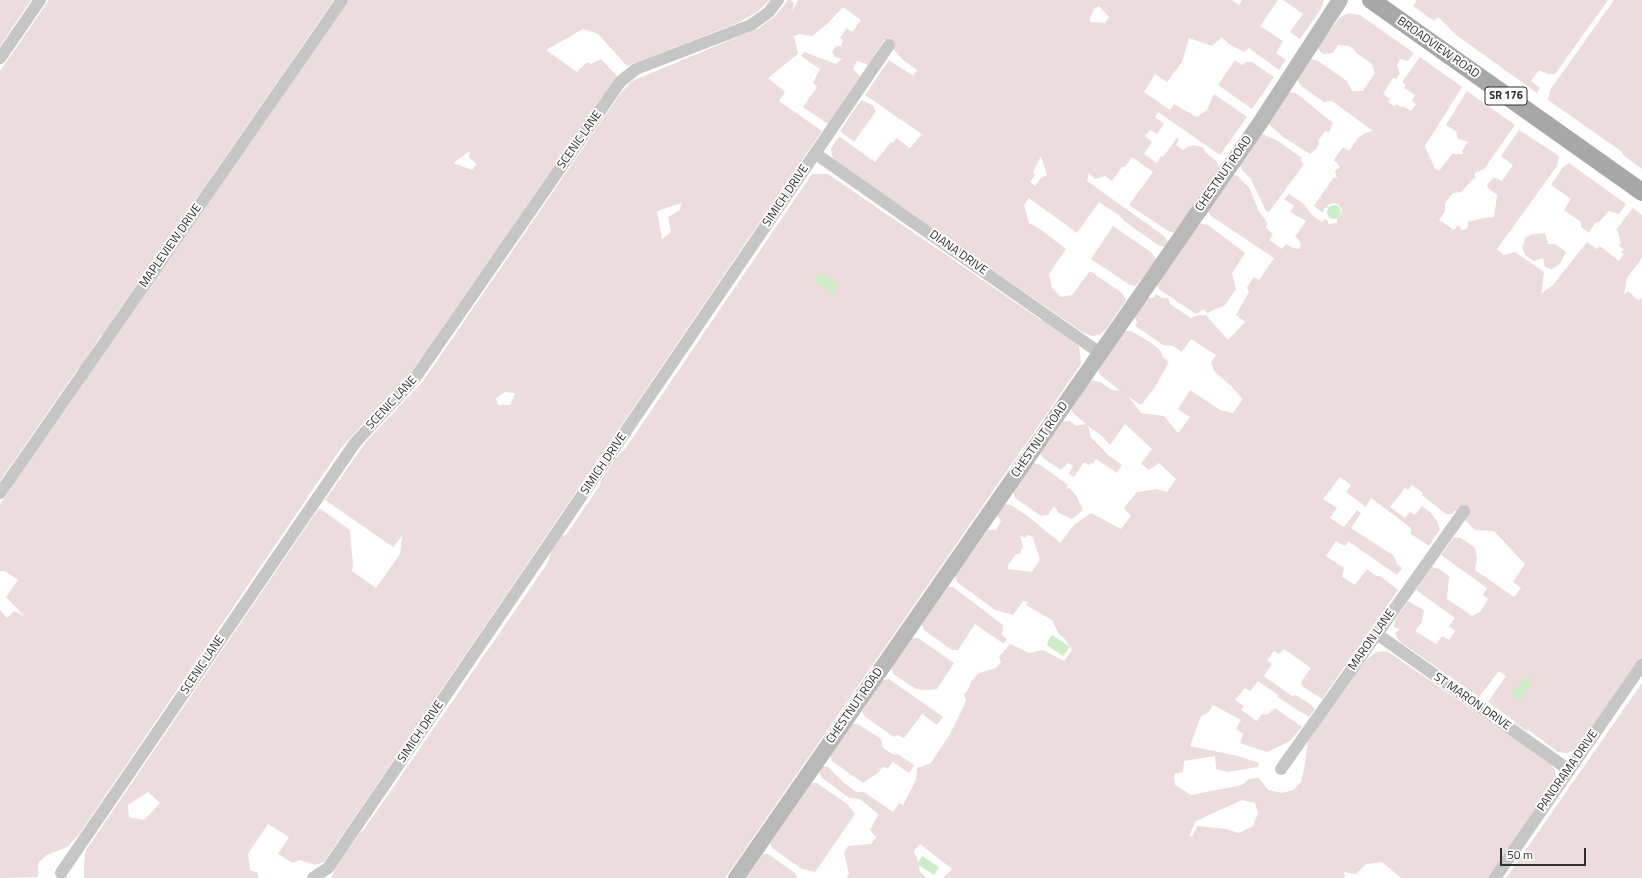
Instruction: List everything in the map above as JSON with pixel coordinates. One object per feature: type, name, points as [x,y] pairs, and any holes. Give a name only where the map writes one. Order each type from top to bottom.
[{"type":"main road","name":"BROADVIEW ROAD","points":[[1370,0],[1642,192]]},
{"type":"street","points":[[0,58],[40,0]]},
{"type":"street","name":"MAPLEVIEW DRIVE","points":[[0,493],[342,0]]},
{"type":"street","name":"SCENIC LANE","points":[[61,873],[355,443],[415,378],[620,82],[636,69],[751,25],[769,12],[778,0]]},
{"type":"street","name":"CHESTNUT ROAD","points":[[736,878],[1256,129],[1340,0]]},
{"type":"street","name":"SIMICH DRIVE","points":[[313,878],[328,868],[889,45]]},
{"type":"street","name":"DIANA DRIVE","points":[[816,154],[1100,353]]},
{"type":"street","name":"MARON LANE","points":[[1281,769],[1464,511]]},
{"type":"street","name":"ST MARON DRIVE","points":[[1377,634],[1569,770]]},
{"type":"street","name":"PANORAMA DRIVE","points":[[1495,878],[1642,665]]},
{"type":"shaded area","points":[[0,0],[31,0],[0,46]]},
{"type":"shaded area","points":[[49,0],[334,0],[113,319],[115,324],[105,336],[101,335],[80,368],[77,370],[0,481],[0,71]]},
{"type":"shaded area","points":[[349,0],[770,0],[757,12],[738,23],[627,66],[598,34],[583,29],[546,50],[577,72],[587,62],[591,64],[601,59],[617,76],[410,374],[341,448],[80,833],[67,847],[47,855],[38,863],[38,877],[0,878],[0,610],[7,618],[14,611],[24,616],[6,597],[18,580],[5,571],[0,571],[0,504]],"holes":[[[470,151],[469,158],[477,164],[472,170],[453,163]]]},
{"type":"shaded area","points":[[788,0],[791,0],[794,3],[792,11],[798,0],[1232,0],[1239,5],[1242,0],[1278,0],[1260,26],[1283,41],[1276,53],[1286,60],[1279,70],[1249,48],[1244,52],[1229,44],[1222,37],[1212,46],[1189,38],[1182,62],[1167,82],[1155,74],[1144,92],[1170,110],[1174,104],[1197,117],[1207,110],[1214,94],[1247,117],[1220,155],[1158,112],[1155,117],[1164,124],[1157,134],[1150,130],[1145,136],[1152,142],[1144,154],[1157,163],[1161,156],[1163,157],[1177,138],[1179,140],[1176,145],[1183,150],[1193,145],[1203,147],[1206,153],[1216,161],[1220,168],[1175,233],[1168,231],[1129,205],[1153,172],[1132,157],[1125,167],[1122,167],[1112,181],[1105,176],[1095,179],[1089,173],[1087,181],[1164,236],[1168,242],[1165,247],[1158,245],[1099,202],[1077,233],[1029,198],[1024,205],[1029,223],[1040,229],[1066,249],[1049,274],[1052,288],[1061,297],[1072,295],[1090,271],[1122,293],[1126,300],[1107,328],[1100,335],[1092,336],[1082,332],[834,160],[831,149],[836,140],[840,137],[875,162],[896,138],[910,148],[921,135],[926,137],[865,95],[889,60],[913,76],[917,70],[902,59],[893,49],[894,44],[884,40],[868,65],[857,61],[853,69],[860,76],[828,124],[803,107],[817,87],[813,83],[820,69],[801,56],[804,52],[836,64],[842,59],[835,57],[832,52],[836,46],[841,46],[843,40],[840,38],[847,28],[852,32],[861,20],[843,7],[826,25],[812,36],[800,34],[794,36],[798,54],[768,78],[785,92],[779,101],[822,131],[324,862],[315,865],[300,860],[293,863],[278,854],[289,837],[268,824],[248,854],[250,870],[258,873],[258,878],[84,878],[86,850],[319,508],[350,530],[353,564],[352,571],[376,588],[400,554],[402,536],[393,547],[325,500],[366,442],[423,381],[620,94],[632,81],[759,28],[775,16]],"holes":[[[1099,6],[1109,17],[1105,23],[1090,22],[1094,9]],[[1041,156],[1047,175],[1040,179],[1035,186],[1030,182],[1035,175],[1033,172]],[[681,203],[680,210],[668,217],[671,232],[662,239],[657,211]],[[505,392],[515,393],[510,405],[498,405],[496,398]],[[148,792],[160,803],[144,820],[129,817],[128,805]]]},
{"type":"shaded area","points":[[1283,0],[1324,0],[1321,9],[1300,39],[1290,32],[1303,14]]},
{"type":"shaded area","points":[[1417,0],[1608,0],[1555,74],[1548,74],[1539,70],[1531,81],[1540,88],[1537,93],[1456,35],[1438,17],[1434,21],[1413,6]]},
{"type":"shaded area","points":[[1614,0],[1642,0],[1642,169],[1624,156],[1621,151],[1548,100],[1550,90]]},
{"type":"shaded area","points":[[1349,13],[1360,15],[1414,53],[1408,61],[1400,59],[1397,65],[1400,74],[1396,79],[1393,78],[1383,94],[1390,99],[1388,102],[1394,106],[1396,104],[1401,107],[1403,106],[1411,111],[1416,104],[1412,101],[1415,95],[1404,88],[1406,85],[1402,82],[1420,57],[1462,87],[1425,146],[1435,169],[1439,171],[1452,154],[1463,154],[1462,151],[1468,142],[1458,139],[1456,131],[1446,125],[1467,91],[1515,125],[1484,169],[1475,173],[1475,177],[1461,192],[1453,193],[1445,203],[1445,211],[1439,220],[1454,230],[1458,225],[1462,230],[1467,229],[1468,222],[1494,217],[1497,195],[1488,188],[1487,185],[1493,178],[1502,181],[1513,165],[1501,156],[1519,130],[1559,156],[1557,166],[1497,249],[1504,255],[1515,252],[1544,272],[1541,296],[1542,293],[1553,285],[1587,242],[1597,249],[1600,246],[1619,261],[1624,254],[1621,252],[1624,249],[1619,246],[1621,243],[1616,230],[1633,208],[1642,215],[1642,258],[1627,278],[1624,295],[1628,291],[1638,300],[1642,298],[1642,659],[1582,745],[1574,751],[1567,753],[1558,752],[1528,730],[1527,731],[1516,724],[1488,702],[1506,676],[1499,671],[1479,697],[1399,641],[1395,633],[1400,629],[1394,627],[1395,620],[1408,601],[1424,610],[1422,622],[1415,631],[1436,644],[1442,636],[1449,640],[1455,631],[1449,626],[1455,618],[1416,590],[1432,567],[1439,569],[1449,576],[1447,599],[1472,616],[1481,611],[1488,599],[1483,595],[1487,588],[1441,555],[1454,537],[1461,538],[1475,548],[1477,559],[1475,570],[1514,597],[1521,588],[1513,582],[1525,564],[1494,531],[1475,530],[1455,510],[1453,514],[1446,514],[1412,485],[1408,490],[1405,488],[1390,507],[1405,518],[1410,512],[1415,515],[1422,506],[1430,512],[1437,521],[1440,529],[1429,546],[1411,534],[1411,528],[1371,498],[1366,507],[1346,492],[1351,485],[1340,477],[1323,499],[1337,508],[1330,518],[1344,527],[1357,510],[1361,513],[1351,528],[1394,556],[1397,564],[1402,568],[1397,575],[1348,541],[1345,546],[1336,541],[1326,556],[1344,568],[1342,577],[1355,585],[1367,569],[1376,576],[1380,576],[1398,590],[1322,699],[1302,686],[1301,682],[1311,668],[1284,649],[1279,654],[1274,651],[1267,660],[1272,664],[1264,676],[1292,696],[1296,695],[1310,704],[1315,709],[1309,717],[1277,697],[1278,695],[1258,681],[1250,691],[1245,688],[1235,700],[1244,706],[1241,710],[1257,721],[1262,714],[1267,715],[1275,708],[1302,727],[1290,741],[1267,752],[1240,743],[1243,734],[1236,729],[1241,720],[1213,705],[1209,712],[1201,716],[1190,746],[1238,756],[1259,763],[1258,767],[1227,772],[1216,769],[1215,756],[1184,761],[1183,772],[1174,774],[1175,785],[1191,795],[1242,785],[1249,779],[1259,778],[1268,790],[1282,793],[1293,790],[1301,782],[1308,741],[1365,661],[1376,652],[1387,651],[1550,763],[1555,770],[1556,780],[1489,878],[1401,878],[1382,862],[1366,864],[1356,874],[1344,872],[1345,878],[943,878],[952,869],[920,844],[914,851],[917,857],[920,872],[927,878],[846,878],[849,874],[844,853],[848,846],[871,844],[876,837],[870,830],[878,815],[860,799],[849,798],[821,777],[819,772],[822,766],[828,767],[856,792],[864,792],[893,812],[899,803],[903,805],[916,780],[917,768],[931,763],[950,734],[963,708],[966,700],[964,694],[968,690],[971,682],[979,673],[996,668],[1001,662],[999,657],[1010,644],[1029,653],[1043,650],[1064,661],[1072,650],[1064,638],[1059,634],[1052,620],[1026,605],[1028,602],[1023,601],[1013,615],[995,610],[957,582],[955,576],[988,530],[996,530],[1001,521],[997,515],[1004,504],[1011,505],[1029,517],[1060,543],[1075,524],[1091,513],[1121,529],[1131,516],[1124,508],[1137,492],[1157,489],[1167,492],[1176,479],[1159,463],[1149,470],[1141,464],[1152,449],[1125,424],[1110,445],[1102,436],[1088,426],[1091,437],[1109,456],[1122,465],[1117,473],[1096,459],[1093,464],[1091,463],[1089,465],[1084,462],[1074,477],[1069,474],[1073,466],[1068,463],[1061,470],[1043,458],[1040,453],[1063,421],[1070,421],[1076,426],[1086,424],[1074,414],[1071,409],[1090,380],[1100,382],[1112,390],[1121,391],[1100,375],[1098,368],[1125,331],[1131,331],[1151,343],[1160,350],[1163,357],[1169,362],[1155,387],[1142,404],[1139,404],[1128,396],[1141,413],[1164,416],[1178,433],[1190,417],[1178,409],[1190,390],[1220,410],[1233,413],[1243,399],[1214,371],[1211,362],[1216,355],[1191,339],[1182,352],[1173,346],[1163,345],[1135,326],[1137,322],[1134,317],[1148,298],[1154,298],[1156,294],[1162,298],[1168,298],[1170,304],[1191,318],[1199,315],[1206,315],[1228,340],[1245,322],[1236,315],[1249,292],[1247,287],[1254,277],[1259,280],[1274,258],[1211,216],[1207,210],[1233,175],[1238,176],[1250,189],[1258,210],[1267,222],[1266,228],[1273,234],[1269,240],[1282,249],[1286,244],[1293,248],[1299,249],[1301,245],[1299,240],[1295,237],[1306,221],[1290,212],[1294,206],[1284,199],[1289,194],[1304,204],[1312,215],[1322,222],[1325,219],[1328,221],[1328,224],[1337,223],[1337,219],[1341,215],[1342,210],[1339,205],[1334,203],[1328,205],[1327,208],[1324,208],[1323,213],[1314,206],[1334,177],[1337,179],[1335,171],[1340,167],[1334,160],[1343,147],[1349,151],[1358,138],[1365,133],[1373,131],[1332,101],[1324,102],[1301,86],[1297,79],[1310,59],[1318,61],[1347,81],[1352,91],[1363,91],[1375,73],[1371,63],[1356,53],[1353,48],[1348,46],[1338,45],[1333,53],[1323,54],[1317,48],[1340,17]],"holes":[[[1020,535],[1025,538],[1027,535],[1032,536],[1038,553],[1040,560],[1032,572],[1008,569],[1008,565],[1016,554],[1019,554],[1023,547]],[[1242,800],[1255,803],[1258,813],[1253,826],[1239,833],[1226,829],[1197,826],[1192,837],[1189,836],[1196,821]]]},
{"type":"shaded area","points":[[1235,60],[1242,65],[1246,62],[1252,62],[1274,77],[1252,109],[1218,85]]},
{"type":"shaded area","points":[[1289,92],[1296,93],[1333,123],[1329,132],[1325,131],[1318,141],[1319,144],[1316,149],[1310,154],[1283,137],[1268,123]]},
{"type":"shaded area","points":[[861,100],[872,105],[876,111],[854,142],[840,131]]},
{"type":"shaded area","points":[[1262,134],[1278,141],[1302,158],[1300,160],[1304,164],[1269,212],[1266,211],[1251,179],[1242,170],[1240,164]]},
{"type":"shaded area","points":[[1569,163],[1626,204],[1619,214],[1609,211],[1599,222],[1595,223],[1589,233],[1581,227],[1581,222],[1564,210],[1571,199],[1551,185],[1563,167]]},
{"type":"shaded area","points":[[812,174],[828,174],[1041,320],[1044,320],[1079,346],[1081,364],[725,878],[331,878],[334,873],[334,869],[365,828],[547,564],[557,536],[566,535],[600,485],[601,480],[616,458],[625,449]]},
{"type":"shaded area","points":[[1331,205],[1337,205],[1341,209],[1341,215],[1337,219],[1331,219],[1327,215],[1327,209]]},
{"type":"shaded area","points":[[1199,223],[1208,225],[1245,253],[1232,273],[1236,289],[1225,305],[1207,313],[1204,309],[1196,314],[1160,290],[1157,285]]},
{"type":"shaded area","points":[[1113,226],[1152,253],[1156,260],[1136,286],[1130,285],[1091,259]]},
{"type":"shaded area","points":[[1545,233],[1548,244],[1555,244],[1566,252],[1560,264],[1552,269],[1545,267],[1543,258],[1534,261],[1526,256],[1522,248],[1526,237],[1533,234]]},
{"type":"shaded area","points":[[820,272],[838,285],[832,294],[814,281]]},
{"type":"shaded area","points":[[1033,463],[1039,464],[1068,485],[1066,489],[1069,488],[1076,495],[1083,510],[1072,519],[1059,513],[1054,506],[1048,515],[1041,516],[1015,498],[1013,491]]},
{"type":"shaded area","points":[[948,587],[953,587],[1003,625],[1002,635],[1007,639],[1004,644],[975,624],[958,650],[952,650],[924,630],[922,624]]},
{"type":"shaded area","points":[[1052,635],[1070,647],[1063,656],[1047,645]]},
{"type":"shaded area","points":[[911,638],[918,638],[954,663],[937,689],[916,689],[893,674],[891,668]]},
{"type":"shaded area","points":[[1528,677],[1532,680],[1519,701],[1511,695],[1523,679],[1525,681]]},
{"type":"shaded area","points":[[889,679],[943,717],[937,725],[922,714],[904,738],[897,735],[894,737],[864,716],[862,711],[883,680]]},
{"type":"shaded area","points":[[1642,683],[1642,878],[1506,878],[1511,871]]},
{"type":"shaded area","points":[[852,724],[858,724],[881,739],[883,748],[894,755],[898,754],[914,765],[909,773],[893,762],[888,768],[882,767],[879,772],[863,783],[832,761],[830,755]]},
{"type":"shaded area","points":[[812,783],[817,783],[847,804],[855,814],[815,872],[802,869],[772,848],[770,843]]},
{"type":"shaded area","points":[[763,854],[768,854],[795,873],[797,878],[746,878]]},
{"type":"shaded area","points":[[922,856],[939,867],[934,875],[917,864]]}]
